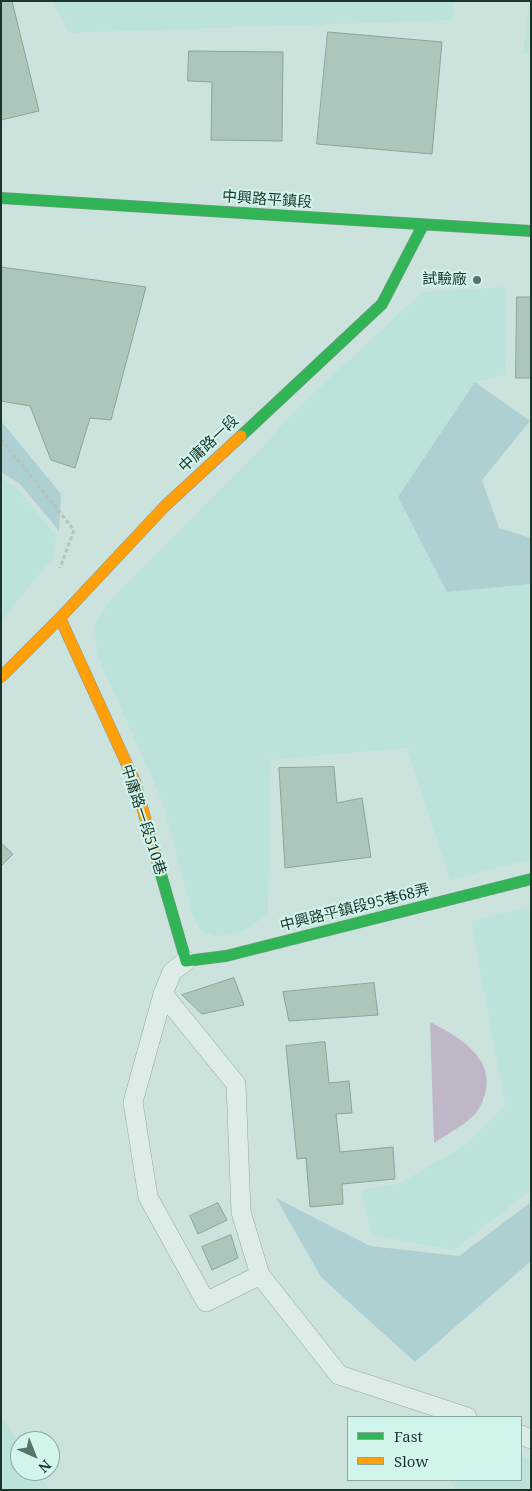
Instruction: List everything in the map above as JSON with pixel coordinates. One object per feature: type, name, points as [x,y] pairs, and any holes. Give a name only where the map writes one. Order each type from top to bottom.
[{"type":"street","name":"中興路平鎮段","points":[[1,198],[531,231]]},
{"type":"street","name":"中庸路一段","points":[[1,677],[60,618],[165,506],[382,304],[424,225]]},
{"type":"street","name":"中庸路一段510巷","points":[[60,618],[135,782],[186,961]]},
{"type":"street","name":"中興路平鎮段95巷68弄","points":[[186,961],[226,956],[531,879]]},
{"type":"lane","points":[[186,961],[172,972],[163,994],[133,1102],[148,1197],[206,1302],[260,1275]]},
{"type":"lane","points":[[163,994],[236,1084],[241,1212],[260,1275],[339,1375],[463,1416]]},
{"type":"path","points":[[1,439],[74,530],[58,575]]},
{"type":"shaded area","points":[[53,1],[454,1],[453,20],[69,33]]},
{"type":"shaded area","points":[[529,1],[531,1],[531,54],[523,54]]},
{"type":"shaded area","points":[[507,287],[505,375],[475,382],[447,592],[531,584],[531,859],[450,880],[407,748],[270,760],[268,914],[245,930],[219,937],[200,931],[192,913],[163,803],[98,657],[94,624],[107,604],[275,434],[287,418],[422,292]]},
{"type":"shaded area","points":[[475,382],[530,421],[482,480],[499,528],[531,538],[531,584],[447,592],[398,497]]},
{"type":"shaded area","points":[[1,421],[61,494],[59,531],[20,484],[1,472]]},
{"type":"shaded area","points":[[1,478],[16,487],[57,537],[53,558],[1,621]]},
{"type":"shaded area","points":[[531,906],[531,1190],[454,1250],[372,1235],[361,1190],[400,1183],[464,1146],[505,1106],[471,921]]},
{"type":"shaded area","points":[[430,1022],[451,1033],[470,1048],[484,1067],[487,1078],[485,1094],[475,1115],[434,1143]]},
{"type":"shaded area","points":[[276,1198],[370,1246],[459,1256],[531,1202],[531,1261],[415,1362],[321,1277]]},
{"type":"shaded area","points":[[1,1417],[10,1431],[10,1481],[43,1481],[49,1490],[1,1490]]},
{"type":"shaded area","points":[[522,1457],[531,1460],[531,1490],[455,1490],[450,1481],[522,1481]]},
{"type":"building","points":[[1,1],[12,1],[39,111],[1,120]]},
{"type":"building","points":[[328,32],[442,42],[432,154],[317,144]]},
{"type":"building","points":[[189,51],[283,52],[282,141],[211,140],[212,82],[188,81]]},
{"type":"building","points":[[1,267],[146,287],[111,420],[90,418],[75,468],[51,460],[30,406],[1,401]]},
{"type":"building","points":[[517,297],[531,297],[531,378],[516,378]]},
{"type":"building","points":[[334,767],[337,803],[362,798],[371,857],[285,868],[279,768]]},
{"type":"building","points":[[1,843],[13,854],[1,866]]},
{"type":"building","points":[[234,978],[244,1005],[202,1014],[182,995]]},
{"type":"building","points":[[374,983],[378,1015],[289,1021],[283,992]]},
{"type":"building","points":[[325,1042],[329,1083],[349,1081],[352,1113],[336,1114],[340,1152],[393,1147],[395,1179],[342,1184],[343,1204],[310,1207],[306,1158],[297,1159],[286,1046]]},
{"type":"building","points":[[218,1203],[227,1220],[198,1234],[190,1216]]},
{"type":"building","points":[[231,1235],[238,1258],[212,1270],[202,1247]]},
{"type":"traffic: fast","points":[[1,198],[531,231]]},
{"type":"traffic: fast","points":[[241,436],[382,304],[423,225]]},
{"type":"traffic: fast","points":[[160,871],[186,961],[226,956],[531,879]]},
{"type":"traffic: slow","points":[[1,677],[60,618],[165,506],[241,436]]},
{"type":"traffic: slow","points":[[60,618],[135,782],[160,871]]},
{"type":"place","name":"試驗廠","points":[[477,280]]}]
